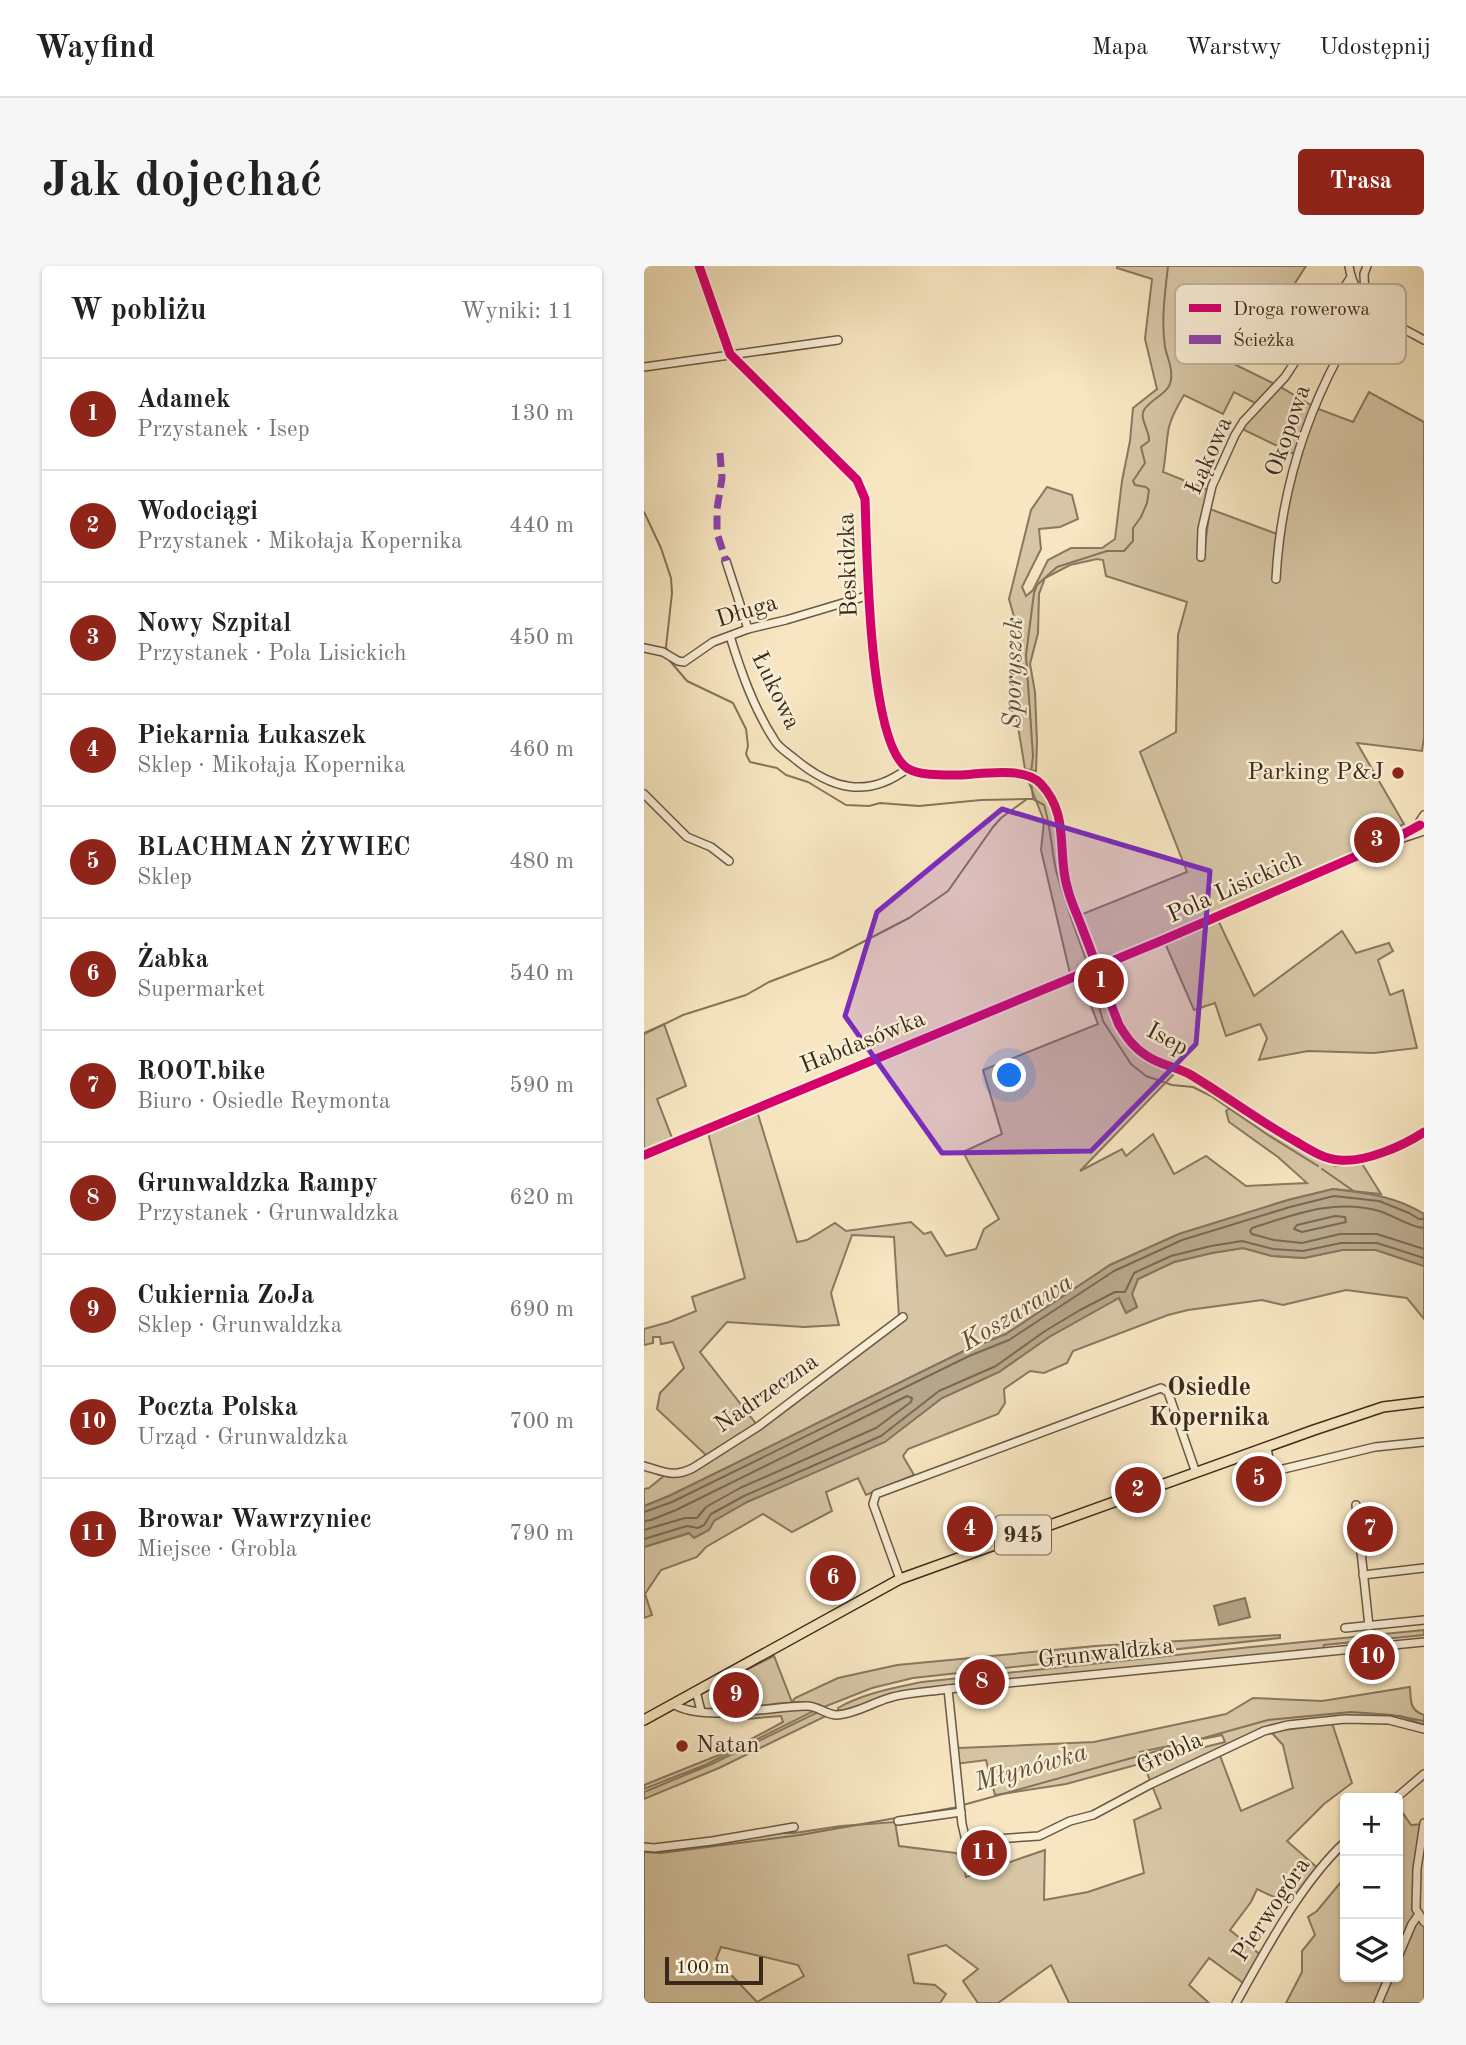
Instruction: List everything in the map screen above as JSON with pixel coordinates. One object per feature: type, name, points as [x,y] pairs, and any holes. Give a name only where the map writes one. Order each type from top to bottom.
[{"type":"main road","name":"945","points":[[644,1720],[900,1579],[1267,1447],[1383,1408],[1424,1402]]},
{"type":"street","name":"Beskidzka","points":[[699,266],[730,354],[857,480],[866,499],[868,597],[875,674],[888,736],[898,760],[907,769]]},
{"type":"street","points":[[1349,266],[1355,284]]},
{"type":"street","points":[[1365,284],[1364,274],[1367,266]]},
{"type":"street","name":"Łąkowa","points":[[1346,284],[1351,277]]},
{"type":"street","points":[[1406,330],[1424,340]]},
{"type":"street","points":[[644,367],[838,341]]},
{"type":"street","name":"Łąkowa","points":[[1201,557],[1202,529],[1212,486],[1236,435],[1243,422],[1294,364]]},
{"type":"street","name":"Okopowa","points":[[1276,579],[1287,492],[1307,425],[1335,364]]},
{"type":"street","points":[[726,561],[748,629]]},
{"type":"street","name":"Długa","points":[[644,648],[667,653],[684,662],[713,642],[748,629],[868,597]]},
{"type":"street","name":"Łukowa","points":[[730,636],[743,679],[776,743],[807,769],[845,788],[874,786],[897,777],[907,769]]},
{"type":"street","name":"Isep","points":[[907,769],[940,776],[1006,772],[1030,776],[1046,790],[1060,819],[1067,888],[1119,1025],[1129,1042],[1149,1058],[1187,1073],[1321,1156],[1338,1160],[1359,1160],[1416,1138],[1424,1132]]},
{"type":"street","points":[[644,794],[687,837],[711,847],[729,861]]},
{"type":"street","points":[[1422,829],[1424,815]]},
{"type":"street","name":"Pola Lisickich","points":[[1097,966],[1422,829]]},
{"type":"street","name":"Habdasówka","points":[[644,1156],[1097,966]]},
{"type":"street","name":"Nadrzeczna","points":[[644,1466],[670,1474],[682,1474],[693,1468],[759,1426],[903,1317]]},
{"type":"street","points":[[900,1579],[873,1504],[876,1494],[1161,1388],[1168,1392],[1196,1473]]},
{"type":"street","points":[[1267,1447],[1271,1472],[1375,1447],[1424,1442]]},
{"type":"street","points":[[1356,1505],[1369,1626]]},
{"type":"street","points":[[1363,1575],[1424,1568]]},
{"type":"street","points":[[1345,1628],[1424,1620]]},
{"type":"street","name":"Grunwaldzka","points":[[673,1704],[682,1710],[701,1711],[764,1711],[808,1706],[838,1715],[890,1697],[948,1689],[1424,1642]]},
{"type":"street","name":"Grobla","points":[[948,1689],[966,1841],[1039,1836],[1070,1821],[1093,1815],[1151,1784],[1264,1731],[1288,1725],[1345,1719],[1389,1720],[1424,1729]]},
{"type":"street","points":[[696,1691],[701,1711]]},
{"type":"street","points":[[1402,1793],[1424,1774]]},
{"type":"street","points":[[898,1821],[961,1812]]},
{"type":"street","points":[[1424,1823],[1417,1869],[1416,1909],[1424,1922]]},
{"type":"street","points":[[644,1847],[712,1841],[794,1827]]},
{"type":"street","name":"Pierwogóra","points":[[1236,2003],[1268,1945],[1320,1870],[1340,1848]]},
{"type":"street","points":[[1403,1945],[1419,1914]]},
{"type":"street","points":[[1378,2003],[1387,1982]]},
{"type":"highlighted area","points":[[1002,809],[1210,871],[1196,1044],[1091,1151],[942,1153],[845,1016],[877,912]]},
{"type":"shaded area","points":[[1306,266],[1294,284],[1175,284],[1175,364],[1237,364],[1314,407],[1298,456],[1240,428],[1259,405],[1234,392],[1223,414],[1184,395],[1170,423],[1163,472],[1208,490],[1203,559],[1210,509],[1277,534],[1316,408],[1353,422],[1369,392],[1424,422],[1422,751],[1357,743],[1404,824],[1388,831],[1389,838],[1217,918],[1254,996],[1342,931],[1356,953],[1389,943],[1393,951],[1378,960],[1390,995],[1403,990],[1417,1048],[1374,1053],[1308,1051],[1259,1060],[1267,1038],[1260,1024],[1226,1036],[1215,1003],[1194,1010],[1165,943],[1071,978],[1041,850],[1044,821],[1026,775],[1033,777],[1053,801],[1067,888],[1078,916],[1187,872],[1140,752],[1176,732],[1178,635],[1187,602],[1106,576],[1103,560],[1070,565],[1045,578],[1039,594],[1038,633],[1030,664],[1035,692],[1036,771],[1025,769],[1010,678],[1018,631],[1009,599],[1031,510],[1047,487],[1072,495],[1078,519],[1060,527],[1039,529],[1041,549],[1022,587],[1026,596],[1033,590],[1048,560],[1071,548],[1102,548],[1115,539],[1133,408],[1157,389],[1145,339],[1152,279],[1117,268]]},
{"type":"shaded area","points":[[1096,973],[1127,1046],[1146,1062],[1174,1074],[1080,1171],[1122,1149],[1126,1156],[1153,1134],[1174,1174],[1206,1156],[1246,1186],[1307,1183],[1278,1157],[1229,1122],[1226,1111],[1232,1106],[1268,1130],[1335,1166],[1361,1162],[1381,1194],[1333,1189],[1179,1234],[1110,1265],[1006,1334],[966,1350],[644,1506],[644,1489],[665,1475],[682,1474],[761,1428],[899,1317],[894,1237],[852,1235],[831,1293],[839,1325],[804,1327],[727,1322],[700,1352],[757,1425],[707,1456],[657,1409],[660,1393],[684,1368],[673,1342],[661,1344],[660,1337],[653,1337],[653,1343],[644,1345],[644,1329],[696,1311],[692,1297],[745,1278],[707,1129],[757,1111],[797,1242],[807,1240],[835,1223],[846,1231],[911,1222],[924,1234],[931,1232],[946,1256],[976,1249],[984,1229],[999,1219],[963,1152],[1002,1134],[983,1070],[1098,1024],[1080,977]]},
{"type":"shaded area","points":[[664,1024],[686,1086],[657,1099],[674,1143],[644,1155],[644,1033]]},
{"type":"shaded area","points":[[1243,1248],[1272,1256],[1304,1258],[1342,1250],[1376,1250],[1424,1266],[1424,1319],[1407,1298],[1346,1290],[1283,1305],[1262,1300],[1188,1310],[1073,1351],[1067,1363],[1044,1373],[1030,1371],[1004,1389],[1005,1403],[998,1414],[908,1449],[903,1456],[914,1475],[866,1495],[858,1478],[826,1492],[832,1511],[792,1532],[763,1514],[706,1547],[697,1557],[661,1570],[645,1594],[652,1615],[644,1618],[644,1547],[690,1533],[747,1502],[884,1442],[942,1398],[999,1372],[1049,1337],[1119,1297],[1126,1312],[1137,1307],[1132,1294],[1138,1279],[1174,1262]]},
{"type":"shaded area","points":[[1424,1630],[1424,1635],[1324,1645],[1323,1649],[999,1682],[972,1680],[972,1684],[890,1694],[838,1711],[838,1708],[869,1695],[922,1682]]},
{"type":"shaded area","points":[[1280,1635],[1280,1638],[913,1678],[872,1688],[824,1707],[797,1702],[747,1707],[745,1684],[721,1688],[720,1683],[774,1656],[792,1702],[795,1698],[838,1678],[897,1665],[1095,1646]]},
{"type":"shaded area","points":[[1410,1687],[1412,1704],[1424,1715],[1424,1725],[1401,1716],[1348,1716],[1291,1723],[1219,1753],[1241,1811],[1293,1788],[1283,1745],[1271,1732],[1332,1723],[1352,1783],[1324,1804],[1287,1841],[1320,1870],[1289,1904],[1257,1889],[1251,1902],[1230,1930],[1262,1956],[1246,1985],[1209,1958],[1189,1985],[1209,2003],[1069,2003],[1051,1965],[998,2003],[978,2003],[963,1981],[978,1969],[946,1945],[908,1955],[914,1983],[935,1985],[946,1994],[940,2003],[648,2003],[644,2000],[644,1848],[895,1822],[899,1846],[956,1853],[962,1858],[966,1877],[1045,1850],[1044,1900],[1088,1892],[1144,1873],[1134,1820],[1161,1808],[1143,1763],[1066,1784],[995,1795],[986,1760],[956,1764],[952,1734],[959,1748],[1094,1742],[1226,1714],[1253,1698],[1322,1701]],"holes":[[[1222,1735],[1225,1742],[1144,1762],[1140,1752]],[[721,1947],[798,1965],[804,1976],[757,2002],[716,1959]]]},
{"type":"shaded area","points":[[804,1709],[814,1711],[705,1765],[644,1789],[644,1785],[729,1751],[783,1722],[781,1716],[734,1720],[736,1716]]},
{"type":"shaded area","points":[[822,1710],[830,1714],[719,1768],[644,1799],[644,1792],[712,1764]]},
{"type":"shaded area","points":[[1403,1813],[1411,1825],[1424,1824],[1416,1909],[1424,1922],[1424,2003],[1286,2003],[1302,1972],[1302,1951],[1315,1935],[1308,1917],[1317,1911],[1340,1883],[1340,1982],[1403,1982]]},
{"type":"water","points":[[1333,1189],[1392,1199],[1424,1214],[1424,1266],[1376,1250],[1342,1250],[1304,1258],[1272,1256],[1243,1248],[1174,1262],[1138,1279],[1132,1294],[1137,1307],[1126,1313],[1119,1298],[1049,1337],[999,1372],[942,1398],[885,1442],[747,1502],[714,1521],[709,1530],[694,1538],[689,1533],[644,1547],[644,1506],[966,1350],[1006,1334],[1110,1265],[1179,1234]]},
{"type":"water","points":[[1245,1598],[1250,1617],[1219,1625],[1214,1606]]},
{"type":"waterway","name":"Sporyszek","points":[[1031,773],[1033,756],[1026,655],[1034,593],[1037,585],[1057,567],[1107,551],[1124,551],[1133,541],[1133,528],[1147,503],[1149,490],[1135,485],[1133,481],[1145,463],[1141,447],[1149,441],[1143,414],[1147,406],[1164,392],[1171,379],[1163,327],[1168,266]]},
{"type":"waterway","points":[[644,512],[661,548],[671,578],[666,647],[668,652]]},
{"type":"waterway","points":[[670,661],[687,681],[733,703],[746,729],[746,754],[750,762],[777,768],[786,775],[808,782],[846,805],[869,806],[880,803],[919,806],[1027,799],[1044,805],[1056,870],[1088,965]]},
{"type":"waterway","name":"Sporyszek","points":[[1031,782],[1033,797]]},
{"type":"waterway","points":[[644,1034],[683,1015],[746,995],[769,982],[832,958],[909,918],[948,891],[993,827],[1027,799]]},
{"type":"waterway","points":[[1090,974],[1103,1021],[1131,1064],[1146,1076],[1172,1085],[1193,1087],[1211,1096],[1318,1166]]},
{"type":"waterway","points":[[1322,1169],[1355,1192]]},
{"type":"waterway","name":"Młynówka","points":[[963,1805],[1268,1720],[1351,1712],[1424,1721]]},
{"type":"waterway","name":"Młynówka","points":[[644,1852],[661,1853],[800,1835],[958,1807]]},
{"type":"marked path","points":[[720,453],[722,478],[717,509],[717,533],[726,561]]},
{"type":"cycle path","points":[[699,266],[730,354],[857,480],[865,499],[872,642],[884,722],[894,751],[907,768],[918,772],[947,775],[1014,773],[1034,778],[1041,784],[1050,796],[1060,822],[1063,863],[1071,899],[1119,1025],[1131,1042],[1152,1059],[1191,1075],[1282,1133],[1327,1158],[1360,1159],[1394,1148],[1424,1132]]},
{"type":"cycle path","points":[[644,1155],[1163,940],[1389,842],[1420,825]]},
{"type":"place","name":"Parking P&J","points":[[1398,773]]},
{"type":"place","name":"Nowy Szpital","points":[[1377,840]]},
{"type":"place","name":"Adamek","points":[[1101,981]]},
{"type":"place","name":"BLACHMAN ŻYWIEC","points":[[1259,1479]]},
{"type":"place","name":"Wodociągi","points":[[1138,1490]]},
{"type":"place","name":"Piekarnia Łukaszek","points":[[970,1529]]},
{"type":"place","name":"ROOT.bike","points":[[1370,1529]]},
{"type":"place","name":"Żabka","points":[[833,1578]]},
{"type":"place","name":"Poczta Polska","points":[[1372,1657]]},
{"type":"place","name":"Grunwaldzka Rampy","points":[[982,1682]]},
{"type":"place","name":"Cukiernia ZoJa","points":[[736,1695]]},
{"type":"place","name":"Natan","points":[[682,1746]]},
{"type":"place","name":"Browar Wawrzyniec","points":[[984,1853]]},
{"type":"district","name":"Osiedle Kopernika","points":[[1209,1403]]},
{"type":"water label","name":"Koszarawa","points":[[1017,1313]]}]
